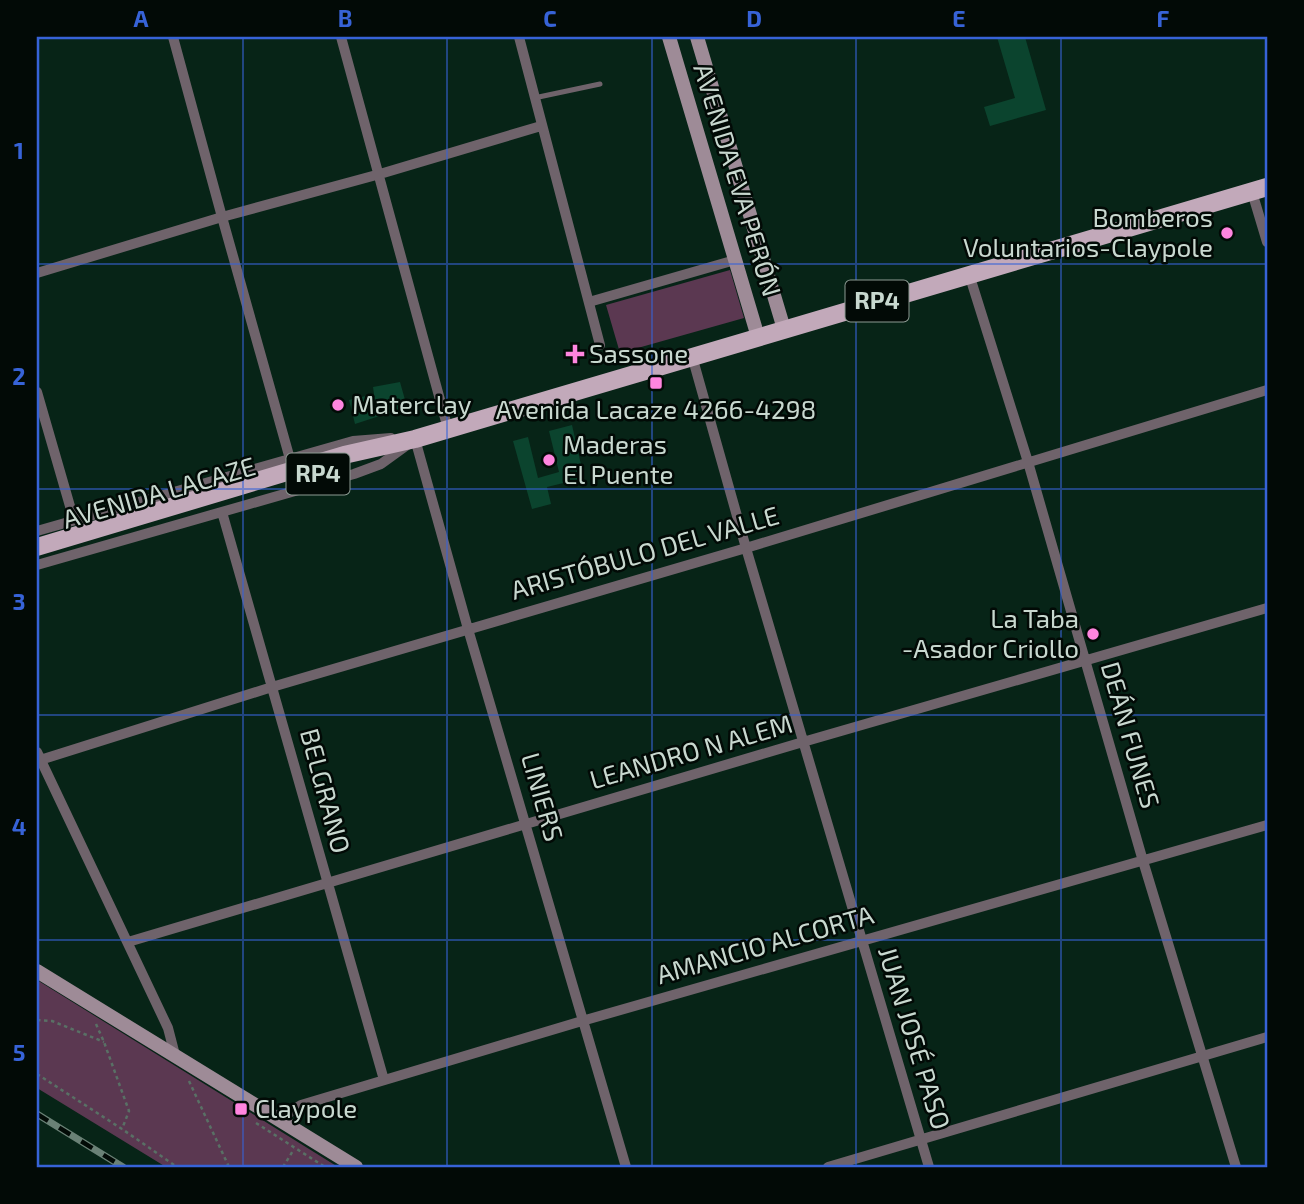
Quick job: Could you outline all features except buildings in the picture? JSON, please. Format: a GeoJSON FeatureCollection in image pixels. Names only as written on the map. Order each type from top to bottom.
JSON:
{"type":"FeatureCollection","features":[{"type":"Feature","properties":{"kind":"main road","name":"AVENIDA EVA PERÓN"},"geometry":{"type":"LineString","coordinates":[[669,37],[758,337]]}},
{"type":"Feature","properties":{"kind":"main road","name":"AVENIDA EVA PERÓN"},"geometry":{"type":"LineString","coordinates":[[697,37],[784,329]]}},
{"type":"Feature","properties":{"kind":"main road","name":"AVENIDA LACAZE"},"geometry":{"type":"LineString","coordinates":[[37,556],[220,503],[344,455],[415,439],[1260,190]]}},
{"type":"Feature","properties":{"kind":"main road","name":"AVENIDA LACAZE"},"geometry":{"type":"LineString","coordinates":[[37,547],[220,503]]}},
{"type":"Feature","properties":{"kind":"main road"},"geometry":{"type":"LineString","coordinates":[[37,971],[356,1167]]}},
{"type":"Feature","properties":{"kind":"street"},"geometry":{"type":"LineString","coordinates":[[173,37],[290,459]]}},
{"type":"Feature","properties":{"kind":"street"},"geometry":{"type":"LineString","coordinates":[[341,37],[448,429]]}},
{"type":"Feature","properties":{"kind":"street"},"geometry":{"type":"LineString","coordinates":[[519,37],[600,345]]}},
{"type":"Feature","properties":{"kind":"street"},"geometry":{"type":"LineString","coordinates":[[37,273],[541,126]]}},
{"type":"Feature","properties":{"kind":"street"},"geometry":{"type":"LineString","coordinates":[[1260,190],[1267,242]]}},
{"type":"Feature","properties":{"kind":"street"},"geometry":{"type":"LineString","coordinates":[[589,302],[735,260]]}},
{"type":"Feature","properties":{"kind":"street","name":"DEÁN FUNES"},"geometry":{"type":"LineString","coordinates":[[969,274],[1236,1167]]}},
{"type":"Feature","properties":{"kind":"street","name":"JUAN JOSÉ PASO"},"geometry":{"type":"LineString","coordinates":[[692,356],[929,1167]]}},
{"type":"Feature","properties":{"kind":"street","name":"ARISTÓBULO DEL VALLE"},"geometry":{"type":"LineString","coordinates":[[38,757],[746,548],[1267,390]]}},
{"type":"Feature","properties":{"kind":"street"},"geometry":{"type":"LineString","coordinates":[[37,392],[74,520]]}},
{"type":"Feature","properties":{"kind":"street"},"geometry":{"type":"LineString","coordinates":[[37,531],[360,440],[415,439]]}},
{"type":"Feature","properties":{"kind":"street","name":"LINIERS"},"geometry":{"type":"LineString","coordinates":[[415,439],[626,1167]]}},
{"type":"Feature","properties":{"kind":"street"},"geometry":{"type":"LineString","coordinates":[[37,565],[220,503]]}},
{"type":"Feature","properties":{"kind":"street","name":"BELGRANO"},"geometry":{"type":"LineString","coordinates":[[220,503],[384,1080]]}},
{"type":"Feature","properties":{"kind":"street","name":"LEANDRO N ALEM"},"geometry":{"type":"LineString","coordinates":[[128,942],[1267,608]]}},
{"type":"Feature","properties":{"kind":"street"},"geometry":{"type":"LineString","coordinates":[[38,757],[168,1028],[175,1055]]}},
{"type":"Feature","properties":{"kind":"street","name":"AMANCIO ALCORTA"},"geometry":{"type":"LineString","coordinates":[[282,1121],[301,1105],[384,1080],[1267,825]]}},
{"type":"Feature","properties":{"kind":"street"},"geometry":{"type":"LineString","coordinates":[[828,1167],[1267,1037]]}},
{"type":"Feature","properties":{"kind":"lane"},"geometry":{"type":"LineString","coordinates":[[534,99],[600,84]]}},
{"type":"Feature","properties":{"kind":"path"},"geometry":{"type":"LineString","coordinates":[[37,1020],[51,1021],[104,1042]]}},
{"type":"Feature","properties":{"kind":"path"},"geometry":{"type":"LineString","coordinates":[[94,1020],[129,1111],[122,1129]]}},
{"type":"Feature","properties":{"kind":"path"},"geometry":{"type":"LineString","coordinates":[[37,1074],[177,1167]]}},
{"type":"Feature","properties":{"kind":"path"},"geometry":{"type":"LineString","coordinates":[[188,1078],[229,1167]]}},
{"type":"Feature","properties":{"kind":"path"},"geometry":{"type":"LineString","coordinates":[[283,1167],[303,1134]]}},
{"type":"Feature","properties":{"kind":"shaded area"},"geometry":{"type":"Polygon","coordinates":[[[730,270],[744,318],[620,353],[606,305],[730,270]]]}},
{"type":"Feature","properties":{"kind":"shaded area"},"geometry":{"type":"Polygon","coordinates":[[[37,980],[338,1167],[166,1167],[37,1088],[37,980]]]}},
{"type":"Feature","properties":{"kind":"railway"},"geometry":{"type":"LineString","coordinates":[[37,1114],[123,1167]]}},
{"type":"Feature","properties":{"kind":"place","name":"Bomberos Voluntarios-Claypole"},"geometry":{"type":"Point","coordinates":[1227,233]}},
{"type":"Feature","properties":{"kind":"place","name":"Sassone"},"geometry":{"type":"Point","coordinates":[575,354]}},
{"type":"Feature","properties":{"kind":"place","name":"Avenida Lacaze 4266-4298"},"geometry":{"type":"Point","coordinates":[656,383]}},
{"type":"Feature","properties":{"kind":"place","name":"Materclay"},"geometry":{"type":"Point","coordinates":[338,405]}},
{"type":"Feature","properties":{"kind":"place","name":"Maderas El Puente"},"geometry":{"type":"Point","coordinates":[549,460]}},
{"type":"Feature","properties":{"kind":"place","name":"La Taba -Asador Criollo"},"geometry":{"type":"Point","coordinates":[1093,634]}},
{"type":"Feature","properties":{"kind":"place","name":"Claypole"},"geometry":{"type":"Point","coordinates":[241,1109]}}]}
